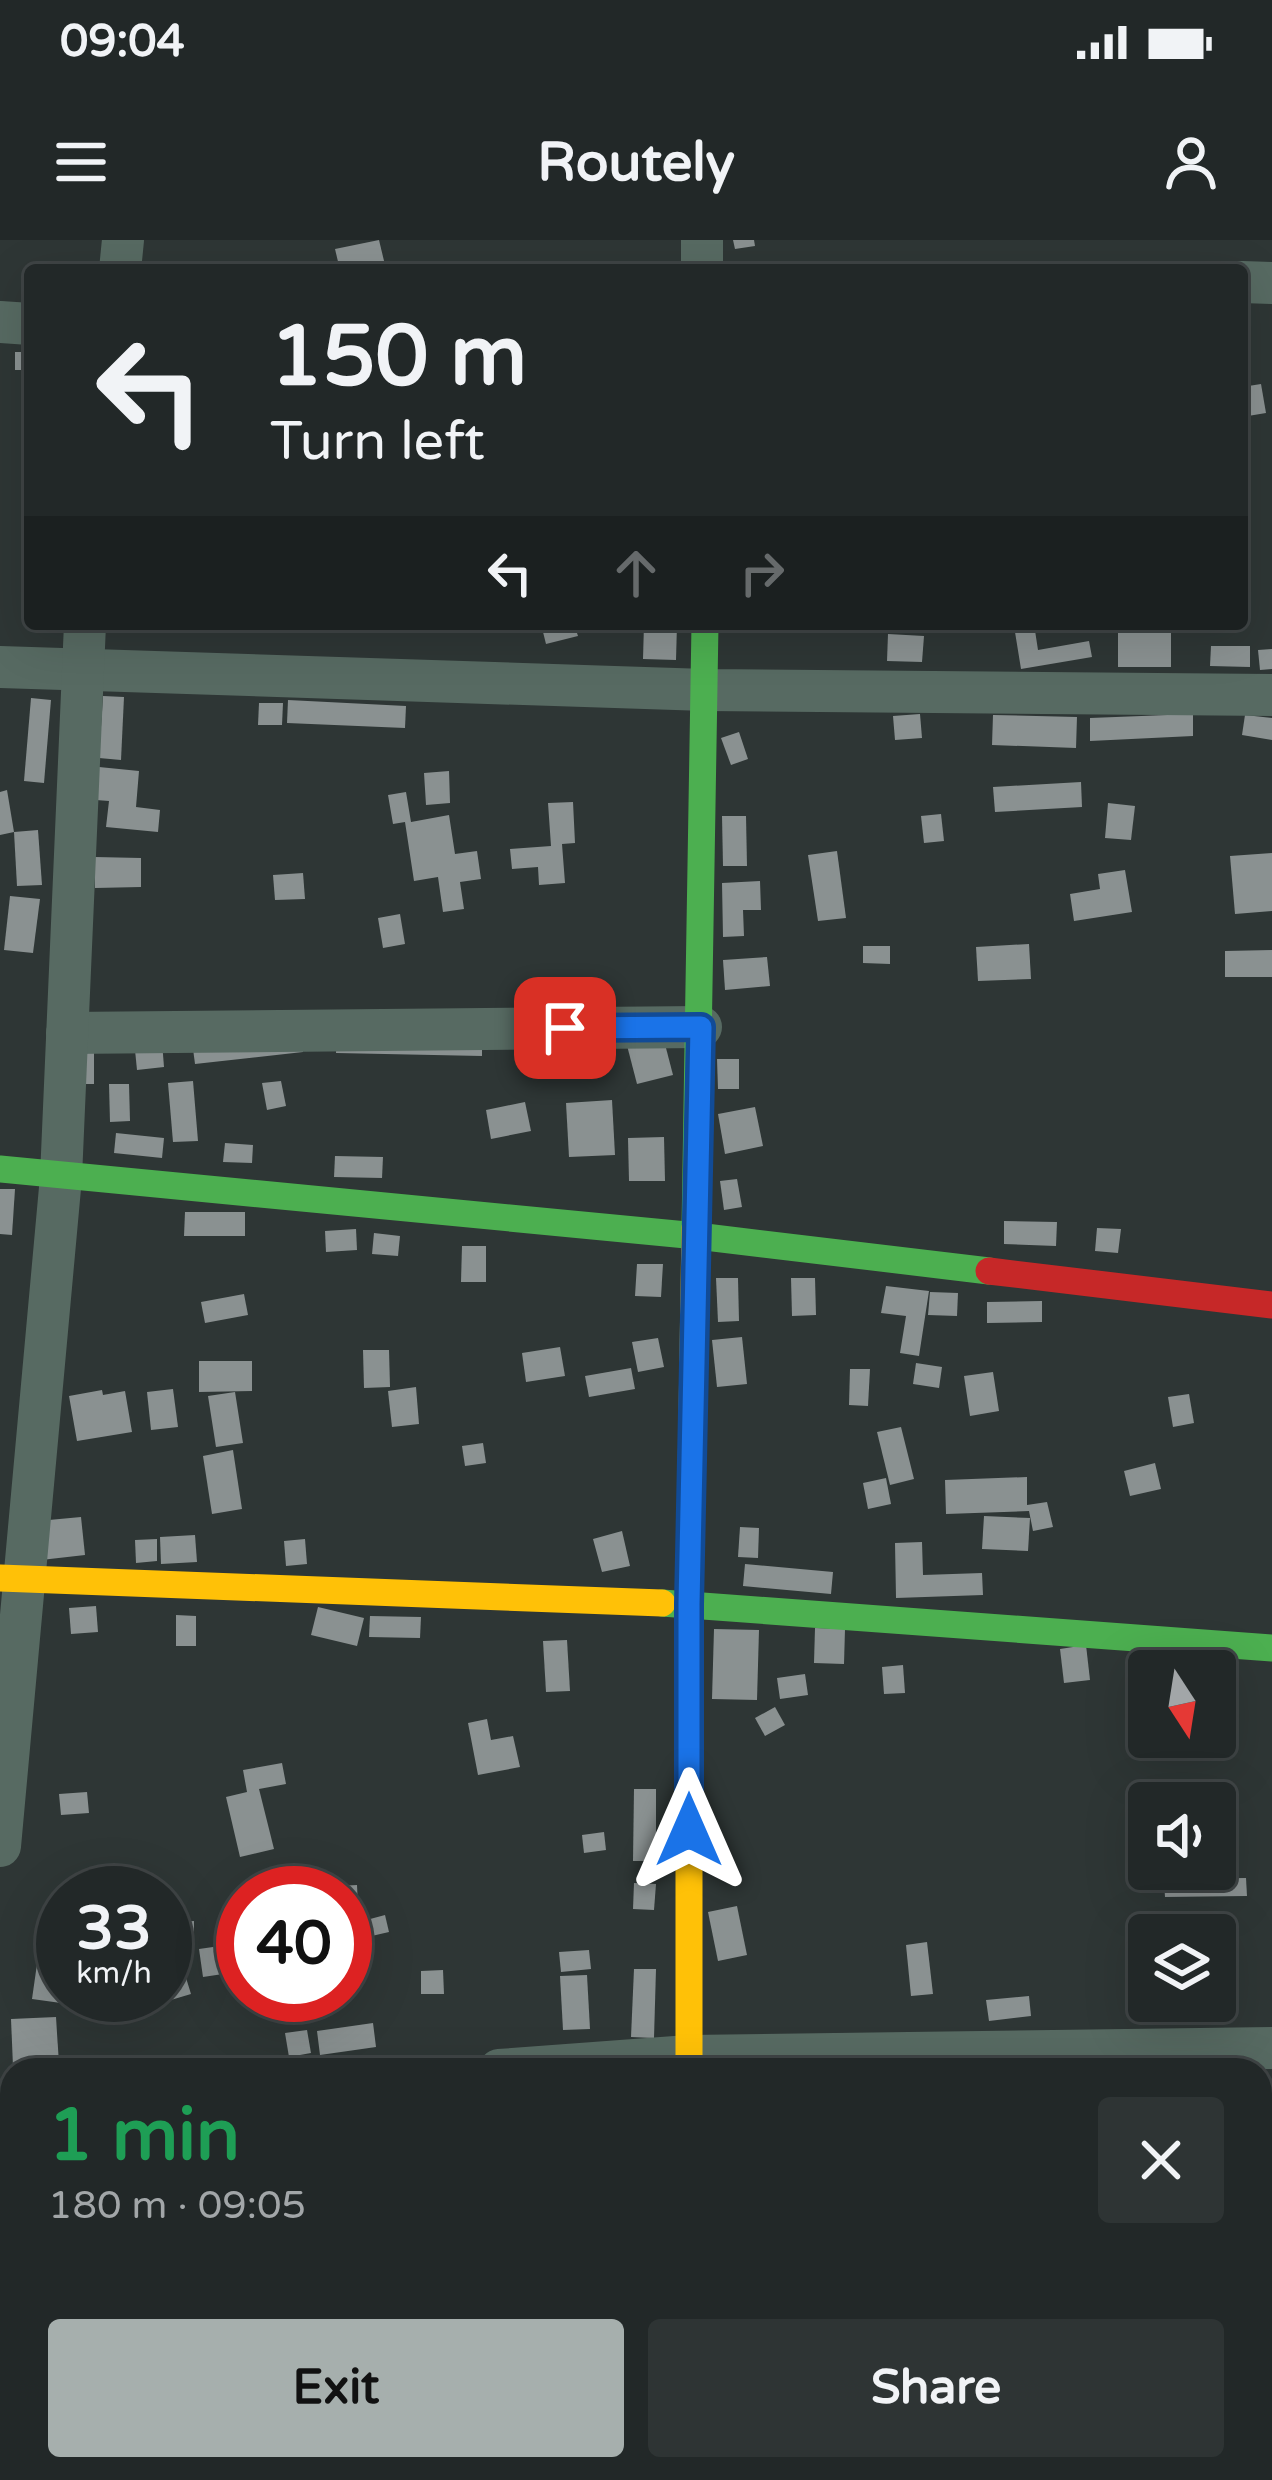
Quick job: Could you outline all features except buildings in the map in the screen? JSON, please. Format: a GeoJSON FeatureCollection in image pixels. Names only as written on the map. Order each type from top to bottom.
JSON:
{"type":"FeatureCollection","features":[{"type":"Feature","properties":{"kind":"street"},"geometry":{"type":"LineString","coordinates":[[0,1846],[12,1578],[61,1177],[84,630]]}},
{"type":"Feature","properties":{"kind":"street"},"geometry":{"type":"LineString","coordinates":[[689,2058],[689,1604],[706,630]]}},
{"type":"Feature","properties":{"kind":"street"},"geometry":{"type":"LineString","coordinates":[[0,667],[706,690],[1272,695]]}},
{"type":"Feature","properties":{"kind":"street"},"geometry":{"type":"LineString","coordinates":[[67,1033],[701,1027]]}},
{"type":"Feature","properties":{"kind":"street"},"geometry":{"type":"LineString","coordinates":[[0,1169],[697,1236],[1272,1305]]}},
{"type":"Feature","properties":{"kind":"street"},"geometry":{"type":"LineString","coordinates":[[12,1578],[689,1604],[1272,1648]]}},
{"type":"Feature","properties":{"kind":"street"},"geometry":{"type":"LineString","coordinates":[[883,2058],[1272,2048]]}},
{"type":"Feature","properties":{"kind":"traffic: fast"},"geometry":{"type":"LineString","coordinates":[[695,1228],[705,630]]}},
{"type":"Feature","properties":{"kind":"traffic: fast"},"geometry":{"type":"LineString","coordinates":[[0,1169],[697,1236],[989,1271]]}},
{"type":"Feature","properties":{"kind":"traffic: fast"},"geometry":{"type":"LineString","coordinates":[[662,1603],[1272,1648]]}},
{"type":"Feature","properties":{"kind":"traffic: slow"},"geometry":{"type":"LineString","coordinates":[[689,2058],[695,1228]]}},
{"type":"Feature","properties":{"kind":"traffic: slow"},"geometry":{"type":"LineString","coordinates":[[0,1578],[662,1603]]}},
{"type":"Feature","properties":{"kind":"traffic: jam"},"geometry":{"type":"LineString","coordinates":[[989,1271],[1272,1305]]}},
{"type":"Feature","properties":{"kind":"route"},"geometry":{"type":"LineString","coordinates":[[565,1028],[701,1027],[689,1830]]}}]}
